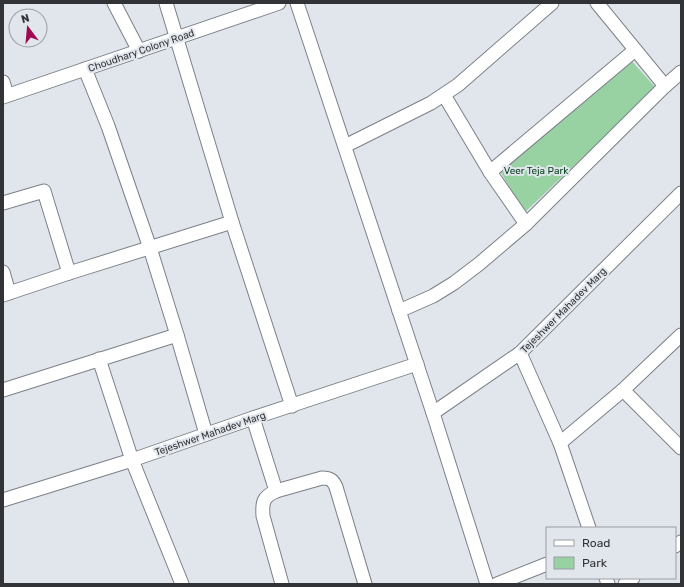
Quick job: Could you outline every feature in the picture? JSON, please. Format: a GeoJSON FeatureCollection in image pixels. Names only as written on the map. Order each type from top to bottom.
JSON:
{"type":"FeatureCollection","features":[{"type":"Feature","properties":{"kind":"street"},"geometry":{"type":"LineString","coordinates":[[114,3],[139,51]]}},
{"type":"Feature","properties":{"kind":"street"},"geometry":{"type":"LineString","coordinates":[[166,3],[232,222],[292,406]]}},
{"type":"Feature","properties":{"kind":"street","name":"Choudhary Colony Road"},"geometry":{"type":"LineString","coordinates":[[5,96],[278,3]]}},
{"type":"Feature","properties":{"kind":"street"},"geometry":{"type":"LineString","coordinates":[[296,3],[400,311],[487,584]]}},
{"type":"Feature","properties":{"kind":"street"},"geometry":{"type":"LineString","coordinates":[[345,146],[444,95],[458,85],[552,3]]}},
{"type":"Feature","properties":{"kind":"street"},"geometry":{"type":"LineString","coordinates":[[597,3],[665,86]]}},
{"type":"Feature","properties":{"kind":"street"},"geometry":{"type":"LineString","coordinates":[[490,172],[635,50]]}},
{"type":"Feature","properties":{"kind":"street"},"geometry":{"type":"LineString","coordinates":[[85,69],[108,126],[150,248],[206,434]]}},
{"type":"Feature","properties":{"kind":"street"},"geometry":{"type":"LineString","coordinates":[[400,311],[433,296],[454,284],[479,264],[526,224],[665,86],[681,72]]}},
{"type":"Feature","properties":{"kind":"street"},"geometry":{"type":"LineString","coordinates":[[3,82],[5,96]]}},
{"type":"Feature","properties":{"kind":"street"},"geometry":{"type":"LineString","coordinates":[[444,95],[490,172],[526,224]]}},
{"type":"Feature","properties":{"kind":"street"},"geometry":{"type":"LineString","coordinates":[[3,203],[44,191],[69,273]]}},
{"type":"Feature","properties":{"kind":"street","name":"Tejeshwer Mahadev Marg"},"geometry":{"type":"LineString","coordinates":[[433,413],[520,353],[681,193]]}},
{"type":"Feature","properties":{"kind":"street"},"geometry":{"type":"LineString","coordinates":[[3,272],[6,294],[232,222]]}},
{"type":"Feature","properties":{"kind":"street"},"geometry":{"type":"LineString","coordinates":[[3,390],[177,335]]}},
{"type":"Feature","properties":{"kind":"street"},"geometry":{"type":"LineString","coordinates":[[560,443],[623,390],[680,339]]}},
{"type":"Feature","properties":{"kind":"street"},"geometry":{"type":"LineString","coordinates":[[520,353],[560,443],[589,527]]}},
{"type":"Feature","properties":{"kind":"street"},"geometry":{"type":"LineString","coordinates":[[99,359],[132,460],[182,584]]}},
{"type":"Feature","properties":{"kind":"street","name":"Tejeshwer Mahadev Marg"},"geometry":{"type":"LineString","coordinates":[[3,500],[132,460],[417,364]]}},
{"type":"Feature","properties":{"kind":"street"},"geometry":{"type":"LineString","coordinates":[[623,390],[681,448]]}},
{"type":"Feature","properties":{"kind":"street"},"geometry":{"type":"LineString","coordinates":[[253,418],[276,491]]}},
{"type":"Feature","properties":{"kind":"street"},"geometry":{"type":"LineString","coordinates":[[282,584],[263,516],[262,506],[264,499],[269,494],[276,491],[322,478],[328,478],[333,481],[336,487],[365,584]]}},
{"type":"Feature","properties":{"kind":"street"},"geometry":{"type":"LineString","coordinates":[[497,584],[546,564]]}},
{"type":"Feature","properties":{"kind":"green space","name":"Veer Teja Park"},"geometry":{"type":"Polygon","coordinates":[[[629,58],[656,88],[524,213],[500,171],[629,58]]]}}]}
